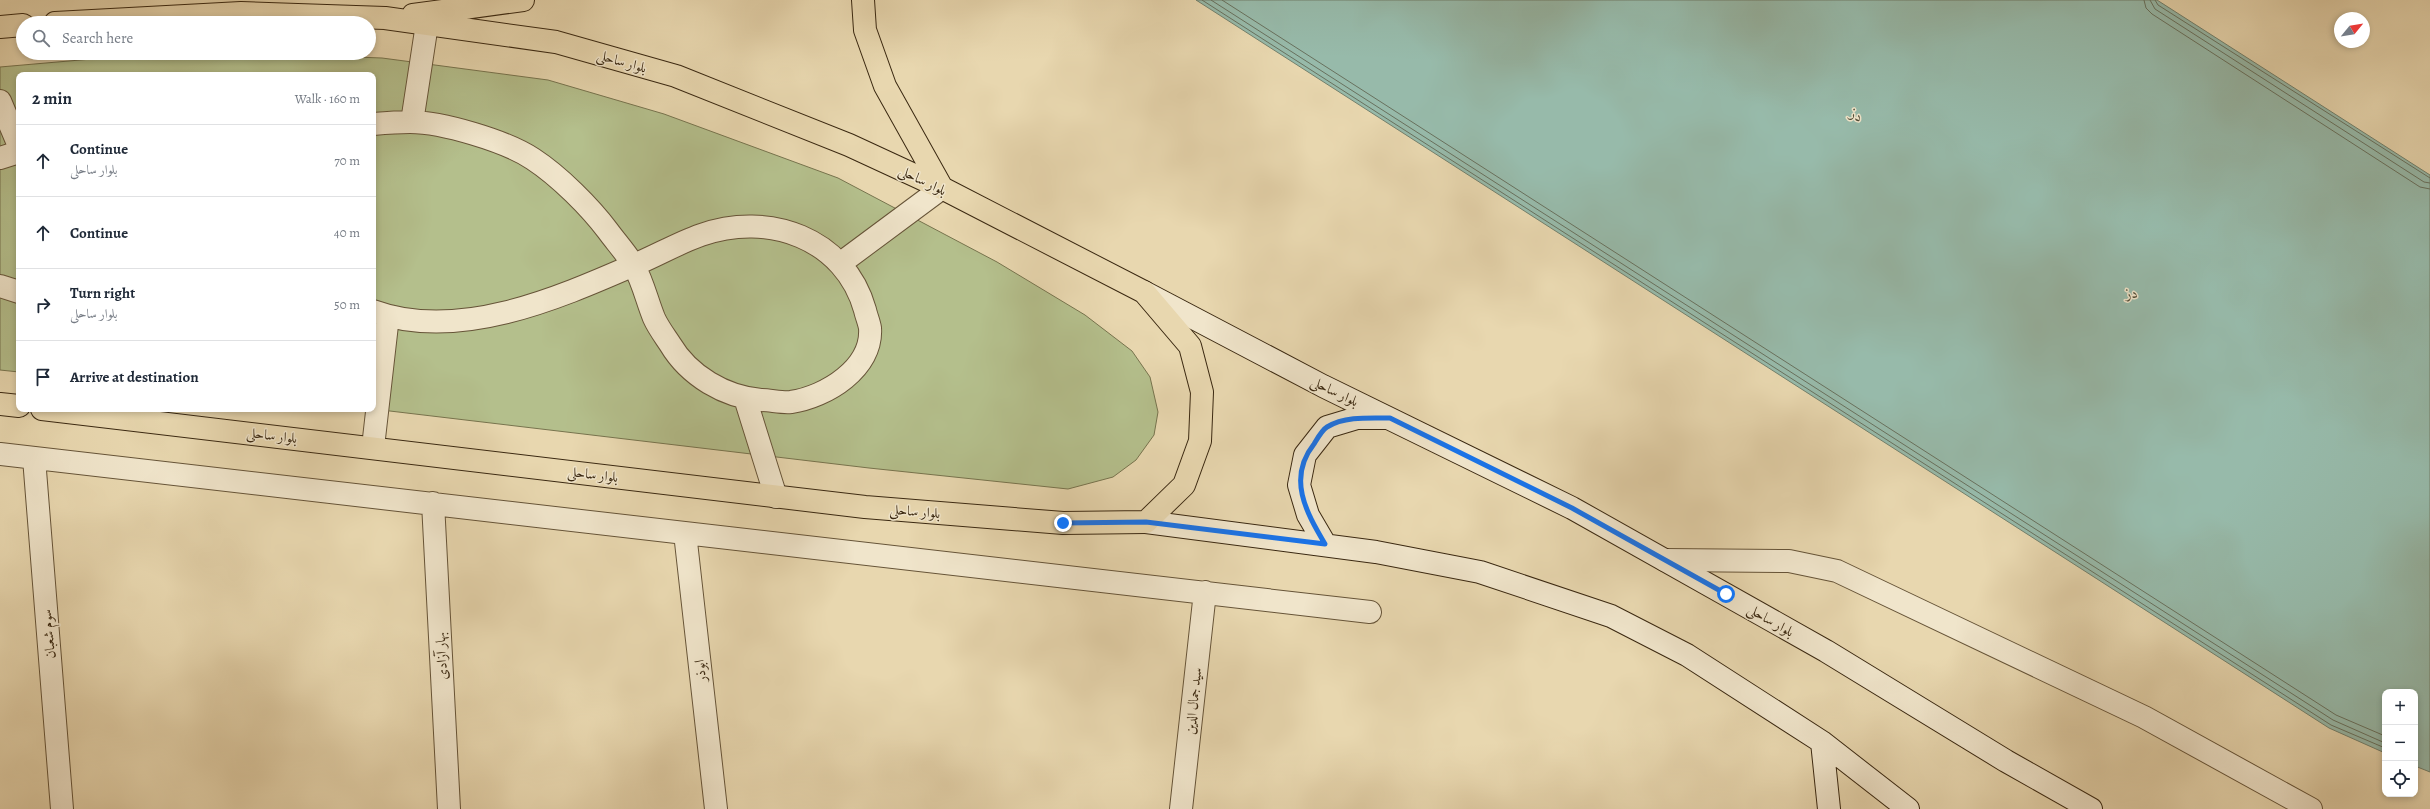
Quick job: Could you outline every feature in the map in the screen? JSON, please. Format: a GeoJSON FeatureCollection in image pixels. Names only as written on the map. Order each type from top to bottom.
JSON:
{"type":"FeatureCollection","features":[{"type":"Feature","properties":{"kind":"main road"},"geometry":{"type":"LineString","coordinates":[[385,18],[522,0]]}},
{"type":"Feature","properties":{"kind":"main road"},"geometry":{"type":"LineString","coordinates":[[863,0],[865,30],[884,86],[942,188]]}},
{"type":"Feature","properties":{"kind":"main road","name":"بلوار ساحلی"},"geometry":{"type":"LineString","coordinates":[[185,16],[241,13],[327,16]]}},
{"type":"Feature","properties":{"kind":"main road","name":"بلوار ساحلی"},"geometry":{"type":"LineString","coordinates":[[68,412],[373,447],[865,507],[1063,523],[1146,522],[1184,485],[1200,442],[1202,392],[1190,346],[1144,292],[942,188],[849,145],[676,76],[556,42],[376,18]]}},
{"type":"Feature","properties":{"kind":"main road"},"geometry":{"type":"LineString","coordinates":[[0,27],[16,26]]}},
{"type":"Feature","properties":{"kind":"main road"},"geometry":{"type":"LineString","coordinates":[[0,404],[16,406]]}},
{"type":"Feature","properties":{"kind":"street"},"geometry":{"type":"LineString","coordinates":[[412,122],[428,24]]}},
{"type":"Feature","properties":{"kind":"street"},"geometry":{"type":"LineString","coordinates":[[0,101],[16,139]]}},
{"type":"Feature","properties":{"kind":"street"},"geometry":{"type":"LineString","coordinates":[[376,124],[412,122],[472,133],[532,158],[590,207],[634,266],[655,320],[675,353],[705,382],[744,398],[790,402],[824,392],[847,376],[864,355],[870,329],[860,293],[841,263],[807,240],[781,230],[745,225],[702,234],[634,266],[574,290],[506,314],[449,322],[380,313],[376,390]]}},
{"type":"Feature","properties":{"kind":"street"},"geometry":{"type":"LineString","coordinates":[[0,158],[16,153]]}},
{"type":"Feature","properties":{"kind":"street"},"geometry":{"type":"LineString","coordinates":[[841,263],[942,188]]}},
{"type":"Feature","properties":{"kind":"street"},"geometry":{"type":"LineString","coordinates":[[0,286],[16,291]]}},
{"type":"Feature","properties":{"kind":"street","name":"بلوار ساحلی"},"geometry":{"type":"LineString","coordinates":[[1144,292],[1323,386],[1572,508],[1826,651],[2006,761],[2091,809]]}},
{"type":"Feature","properties":{"kind":"street"},"geometry":{"type":"LineString","coordinates":[[744,398],[776,497]]}},
{"type":"Feature","properties":{"kind":"street"},"geometry":{"type":"LineString","coordinates":[[373,447],[375,412]]}},
{"type":"Feature","properties":{"kind":"street"},"geometry":{"type":"LineString","coordinates":[[1325,544],[1308,515],[1299,486],[1305,455],[1327,427],[1357,418],[1390,418]]}},
{"type":"Feature","properties":{"kind":"street"},"geometry":{"type":"LineString","coordinates":[[0,454],[1370,612]]}},
{"type":"Feature","properties":{"kind":"street","name":"سوم شعبان"},"geometry":{"type":"LineString","coordinates":[[34,458],[62,809]]}},
{"type":"Feature","properties":{"kind":"street","name":"بهار آزادی"},"geometry":{"type":"LineString","coordinates":[[434,503],[449,809]]}},
{"type":"Feature","properties":{"kind":"street","name":"بلوار ساحلی"},"geometry":{"type":"LineString","coordinates":[[1146,522],[1325,544],[1480,572],[1611,616],[1687,655],[1822,742],[1908,809]]}},
{"type":"Feature","properties":{"kind":"street","name":"ابوذر"},"geometry":{"type":"LineString","coordinates":[[685,533],[716,809]]}},
{"type":"Feature","properties":{"kind":"street"},"geometry":{"type":"LineString","coordinates":[[1665,560],[1789,561],[1837,572],[2144,718],[2310,809]]}},
{"type":"Feature","properties":{"kind":"street","name":"سید جمال الدین"},"geometry":{"type":"LineString","coordinates":[[1181,809],[1205,592]]}},
{"type":"Feature","properties":{"kind":"street"},"geometry":{"type":"LineString","coordinates":[[1822,742],[1829,809]]}},
{"type":"Feature","properties":{"kind":"green space"},"geometry":{"type":"Polygon","coordinates":[[[376,58],[382,58],[548,80],[664,114],[838,178],[997,262],[1085,315],[1132,351],[1150,377],[1158,412],[1154,435],[1136,460],[1113,477],[1068,489],[869,468],[376,409],[376,72],[16,72],[16,372],[0,370],[0,67],[80,60],[376,60],[376,58]]]}},
{"type":"Feature","properties":{"kind":"water","name":"دز"},"geometry":{"type":"Polygon","coordinates":[[[1196,0],[2157,0],[2430,175],[2430,772],[2418,767],[2418,689],[2382,689],[2382,752],[2329,728],[1196,0]]]}},
{"type":"Feature","properties":{"kind":"route"},"geometry":{"type":"LineString","coordinates":[[1063,523],[1146,522],[1272,536],[1325,544],[1308,515],[1299,486],[1305,455],[1327,427],[1357,418],[1390,418],[1464,453],[1572,508],[1726,594]]}}]}
